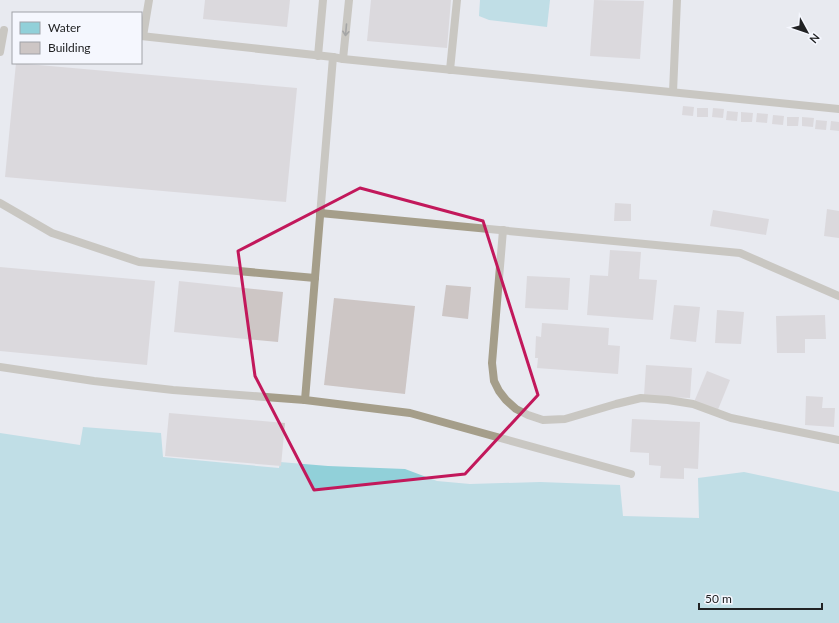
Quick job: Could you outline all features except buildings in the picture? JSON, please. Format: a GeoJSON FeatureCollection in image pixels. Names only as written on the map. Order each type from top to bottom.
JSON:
{"type":"FeatureCollection","features":[{"type":"Feature","properties":{"kind":"lane"},"geometry":{"type":"LineString","coordinates":[[149,0],[142,36],[343,59],[839,109]]}},
{"type":"Feature","properties":{"kind":"lane"},"geometry":{"type":"LineString","coordinates":[[318,56],[323,0]]}},
{"type":"Feature","properties":{"kind":"lane"},"geometry":{"type":"LineString","coordinates":[[343,59],[349,0]]}},
{"type":"Feature","properties":{"kind":"lane"},"geometry":{"type":"LineString","coordinates":[[450,70],[457,0]]}},
{"type":"Feature","properties":{"kind":"lane"},"geometry":{"type":"LineString","coordinates":[[673,92],[677,0]]}},
{"type":"Feature","properties":{"kind":"lane"},"geometry":{"type":"LineString","coordinates":[[0,52],[2,30],[12,31]]}},
{"type":"Feature","properties":{"kind":"lane"},"geometry":{"type":"LineString","coordinates":[[305,400],[333,57]]}},
{"type":"Feature","properties":{"kind":"lane"},"geometry":{"type":"LineString","coordinates":[[0,203],[52,233],[139,262],[315,278]]}},
{"type":"Feature","properties":{"kind":"lane"},"geometry":{"type":"LineString","coordinates":[[320,213],[740,253],[839,296]]}},
{"type":"Feature","properties":{"kind":"lane"},"geometry":{"type":"LineString","coordinates":[[502,230],[492,363],[494,380],[500,392],[516,410],[543,420],[565,418],[641,398],[668,400],[693,404],[731,418],[839,440]]}},
{"type":"Feature","properties":{"kind":"lane"},"geometry":{"type":"LineString","coordinates":[[0,367],[94,381],[305,400],[410,413],[631,474]]}},
{"type":"Feature","properties":{"kind":"highlighted area"},"geometry":{"type":"Polygon","coordinates":[[[360,188],[483,221],[538,395],[465,474],[314,490],[255,376],[238,251],[360,188]]]}},
{"type":"Feature","properties":{"kind":"water"},"geometry":{"type":"Polygon","coordinates":[[[480,0],[550,0],[547,27],[489,20],[479,16],[480,0]]]}},
{"type":"Feature","properties":{"kind":"water"},"geometry":{"type":"Polygon","coordinates":[[[83,427],[161,433],[163,457],[279,468],[280,462],[328,466],[405,469],[437,481],[470,484],[540,482],[620,485],[623,516],[699,518],[698,478],[744,472],[839,492],[839,623],[0,623],[0,433],[80,445],[83,427]]]}}]}
